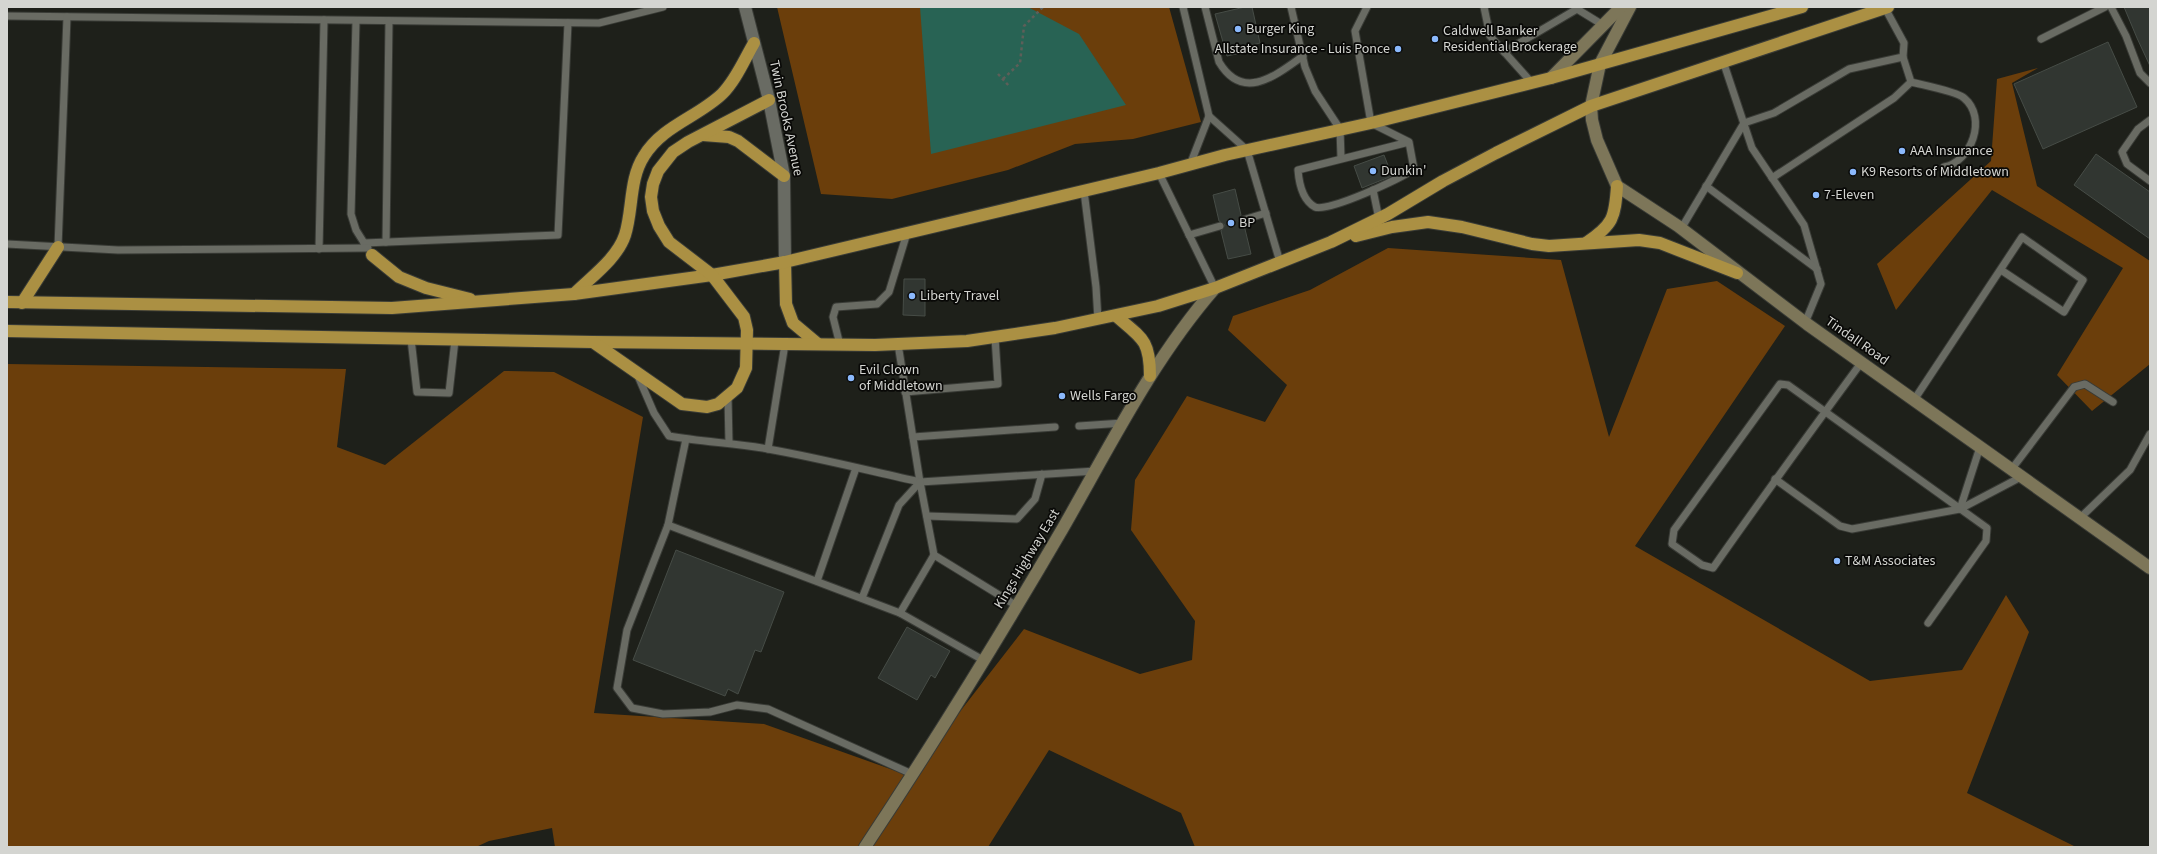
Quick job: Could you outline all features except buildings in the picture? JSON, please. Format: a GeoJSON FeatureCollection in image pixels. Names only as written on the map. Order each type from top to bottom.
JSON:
{"type":"FeatureCollection","features":[{"type":"Feature","properties":{"kind":"highway"},"geometry":{"type":"LineString","coordinates":[[7,302],[392,308],[574,294],[712,275],[785,262],[1159,173],[1247,150],[1532,83],[1802,7]]}},
{"type":"Feature","properties":{"kind":"highway"},"geometry":{"type":"LineString","coordinates":[[7,331],[455,340],[840,345],[967,341],[1055,328],[1116,316],[1215,288],[1331,242],[1379,219],[1496,153],[1591,106],[1886,8]]}},
{"type":"Feature","properties":{"kind":"highway"},"geometry":{"type":"LineString","coordinates":[[574,294],[618,249],[628,225],[636,174],[647,151],[669,130],[720,96],[730,86],[754,43]]}},
{"type":"Feature","properties":{"kind":"highway"},"geometry":{"type":"LineString","coordinates":[[592,342],[682,404],[706,407],[718,404],[728,398],[737,388],[744,376],[746,368],[745,344],[747,330],[744,317],[712,275],[669,242],[658,226],[653,211],[651,197],[653,184],[664,161],[673,152],[688,142],[769,100]]}},
{"type":"Feature","properties":{"kind":"highway"},"geometry":{"type":"LineString","coordinates":[[703,135],[729,137],[738,141],[784,176]]}},
{"type":"Feature","properties":{"kind":"highway"},"geometry":{"type":"LineString","coordinates":[[1583,245],[1600,234],[1613,217],[1617,186]]}},
{"type":"Feature","properties":{"kind":"highway"},"geometry":{"type":"LineString","coordinates":[[1331,242],[1392,227],[1428,222],[1462,227],[1532,244],[1549,246],[1583,245],[1639,240],[1660,243],[1737,272]]}},
{"type":"Feature","properties":{"kind":"highway"},"geometry":{"type":"LineString","coordinates":[[22,303],[58,247]]}},
{"type":"Feature","properties":{"kind":"highway"},"geometry":{"type":"LineString","coordinates":[[368,249],[399,277],[426,288],[483,302]]}},
{"type":"Feature","properties":{"kind":"highway"},"geometry":{"type":"LineString","coordinates":[[785,262],[786,304],[793,323],[818,344]]}},
{"type":"Feature","properties":{"kind":"highway"},"geometry":{"type":"LineString","coordinates":[[1116,316],[1143,339],[1150,359],[1150,376]]}},
{"type":"Feature","properties":{"kind":"street","name":"Twin Brooks Avenue"},"geometry":{"type":"LineString","coordinates":[[745,7],[769,100],[784,176],[785,262]]}},
{"type":"Feature","properties":{"kind":"street"},"geometry":{"type":"LineString","coordinates":[[1551,78],[1621,7]]}},
{"type":"Feature","properties":{"kind":"street"},"geometry":{"type":"LineString","coordinates":[[1617,186],[1597,140],[1592,120],[1591,106],[1600,64],[1630,7]]}},
{"type":"Feature","properties":{"kind":"street","name":"Tindall Road"},"geometry":{"type":"LineString","coordinates":[[1617,186],[1681,229],[1805,323],[2150,568]]}},
{"type":"Feature","properties":{"kind":"street","name":"Kings Highway East"},"geometry":{"type":"LineString","coordinates":[[865,847],[1017,606],[1150,376],[1179,332],[1215,288]]}},
{"type":"Feature","properties":{"kind":"lane"},"geometry":{"type":"LineString","coordinates":[[7,16],[599,23],[659,7]]}},
{"type":"Feature","properties":{"kind":"lane"},"geometry":{"type":"LineString","coordinates":[[1183,7],[1209,116],[1190,165]]}},
{"type":"Feature","properties":{"kind":"lane"},"geometry":{"type":"LineString","coordinates":[[1205,7],[1218,62],[1234,79],[1248,83],[1266,80],[1303,56]]}},
{"type":"Feature","properties":{"kind":"lane"},"geometry":{"type":"LineString","coordinates":[[1291,7],[1303,56],[1314,91],[1340,129],[1341,158]]}},
{"type":"Feature","properties":{"kind":"lane"},"geometry":{"type":"LineString","coordinates":[[1367,7],[1355,31],[1371,122],[1409,142]]}},
{"type":"Feature","properties":{"kind":"lane"},"geometry":{"type":"LineString","coordinates":[[1484,7],[1490,36],[1532,83]]}},
{"type":"Feature","properties":{"kind":"lane"},"geometry":{"type":"LineString","coordinates":[[2041,39],[2105,7]]}},
{"type":"Feature","properties":{"kind":"lane"},"geometry":{"type":"LineString","coordinates":[[2111,7],[2126,36],[2140,73],[2150,84]]}},
{"type":"Feature","properties":{"kind":"lane"},"geometry":{"type":"LineString","coordinates":[[1886,8],[1904,43],[1903,57],[1911,82]]}},
{"type":"Feature","properties":{"kind":"lane"},"geometry":{"type":"LineString","coordinates":[[1504,52],[1577,9],[1603,25]]}},
{"type":"Feature","properties":{"kind":"lane"},"geometry":{"type":"LineString","coordinates":[[58,247],[67,17]]}},
{"type":"Feature","properties":{"kind":"lane"},"geometry":{"type":"LineString","coordinates":[[319,250],[324,20]]}},
{"type":"Feature","properties":{"kind":"lane"},"geometry":{"type":"LineString","coordinates":[[356,21],[351,214],[356,230],[368,249]]}},
{"type":"Feature","properties":{"kind":"lane"},"geometry":{"type":"LineString","coordinates":[[386,242],[389,21]]}},
{"type":"Feature","properties":{"kind":"lane"},"geometry":{"type":"LineString","coordinates":[[7,244],[118,250],[319,250],[368,249],[386,242],[558,235],[568,23]]}},
{"type":"Feature","properties":{"kind":"lane"},"geometry":{"type":"LineString","coordinates":[[1681,229],[1744,123],[1774,113],[1849,69],[1903,57]]}},
{"type":"Feature","properties":{"kind":"lane"},"geometry":{"type":"LineString","coordinates":[[1724,61],[1752,148],[1804,225],[1821,284],[1805,323]]}},
{"type":"Feature","properties":{"kind":"lane"},"geometry":{"type":"LineString","coordinates":[[1911,82],[1957,94],[1964,98],[1976,119],[1976,132],[1960,160],[1952,166],[1944,167]]}},
{"type":"Feature","properties":{"kind":"lane"},"geometry":{"type":"LineString","coordinates":[[1772,178],[1894,98],[1911,82]]}},
{"type":"Feature","properties":{"kind":"lane"},"geometry":{"type":"LineString","coordinates":[[1209,116],[1247,150],[1280,262]]}},
{"type":"Feature","properties":{"kind":"lane"},"geometry":{"type":"LineString","coordinates":[[2150,120],[2138,129],[2122,152],[2127,164],[2150,181]]}},
{"type":"Feature","properties":{"kind":"lane"},"geometry":{"type":"LineString","coordinates":[[1409,142],[1414,169],[1374,190],[1322,208],[1316,207],[1307,200],[1299,183],[1298,170],[1409,142]]}},
{"type":"Feature","properties":{"kind":"lane"},"geometry":{"type":"LineString","coordinates":[[1159,173],[1215,288]]}},
{"type":"Feature","properties":{"kind":"lane"},"geometry":{"type":"LineString","coordinates":[[1706,186],[1817,270]]}},
{"type":"Feature","properties":{"kind":"lane"},"geometry":{"type":"LineString","coordinates":[[1374,190],[1379,219]]}},
{"type":"Feature","properties":{"kind":"lane"},"geometry":{"type":"LineString","coordinates":[[1084,191],[1096,287],[1098,320]]}},
{"type":"Feature","properties":{"kind":"lane"},"geometry":{"type":"LineString","coordinates":[[1243,220],[1266,214]]}},
{"type":"Feature","properties":{"kind":"lane"},"geometry":{"type":"LineString","coordinates":[[1189,235],[1220,226]]}},
{"type":"Feature","properties":{"kind":"lane"},"geometry":{"type":"LineString","coordinates":[[840,345],[833,317],[836,307],[876,304],[889,292],[907,233]]}},
{"type":"Feature","properties":{"kind":"lane"},"geometry":{"type":"LineString","coordinates":[[1914,400],[2022,237],[2082,280],[2064,312],[2001,270]]}},
{"type":"Feature","properties":{"kind":"lane"},"geometry":{"type":"LineString","coordinates":[[906,392],[998,384],[994,337]]}},
{"type":"Feature","properties":{"kind":"lane"},"geometry":{"type":"LineString","coordinates":[[410,339],[417,392],[449,393],[455,340]]}},
{"type":"Feature","properties":{"kind":"lane"},"geometry":{"type":"LineString","coordinates":[[768,449],[784,344]]}},
{"type":"Feature","properties":{"kind":"lane"},"geometry":{"type":"LineString","coordinates":[[898,344],[920,482],[934,555],[900,613]]}},
{"type":"Feature","properties":{"kind":"lane"},"geometry":{"type":"LineString","coordinates":[[1861,362],[1824,413],[1775,479],[1713,568],[1702,566],[1672,544],[1674,530],[1780,384],[1788,385],[1824,413],[1987,528],[1986,541],[1928,623]]}},
{"type":"Feature","properties":{"kind":"lane"},"geometry":{"type":"LineString","coordinates":[[638,375],[654,413],[669,436],[700,442],[729,443],[768,449],[920,482],[1096,471]]}},
{"type":"Feature","properties":{"kind":"lane"},"geometry":{"type":"LineString","coordinates":[[2011,470],[2074,387],[2085,384],[2113,402]]}},
{"type":"Feature","properties":{"kind":"lane"},"geometry":{"type":"LineString","coordinates":[[728,398],[729,443]]}},
{"type":"Feature","properties":{"kind":"lane"},"geometry":{"type":"LineString","coordinates":[[1079,426],[1123,423]]}},
{"type":"Feature","properties":{"kind":"lane"},"geometry":{"type":"LineString","coordinates":[[913,437],[1056,427]]}},
{"type":"Feature","properties":{"kind":"lane"},"geometry":{"type":"LineString","coordinates":[[2080,518],[2130,470],[2150,434]]}},
{"type":"Feature","properties":{"kind":"lane"},"geometry":{"type":"LineString","coordinates":[[686,439],[668,525],[627,630],[617,688],[632,708],[663,714],[710,712],[737,705],[768,708],[912,774]]}},
{"type":"Feature","properties":{"kind":"lane"},"geometry":{"type":"LineString","coordinates":[[1960,509],[1980,447]]}},
{"type":"Feature","properties":{"kind":"lane"},"geometry":{"type":"LineString","coordinates":[[817,581],[856,468]]}},
{"type":"Feature","properties":{"kind":"lane"},"geometry":{"type":"LineString","coordinates":[[926,516],[1017,519],[1035,499],[1042,474]]}},
{"type":"Feature","properties":{"kind":"lane"},"geometry":{"type":"LineString","coordinates":[[1775,479],[1840,526],[1852,529],[1960,509],[2021,477]]}},
{"type":"Feature","properties":{"kind":"lane"},"geometry":{"type":"LineString","coordinates":[[862,598],[899,505],[920,482]]}},
{"type":"Feature","properties":{"kind":"lane"},"geometry":{"type":"LineString","coordinates":[[668,525],[900,613],[983,660]]}},
{"type":"Feature","properties":{"kind":"lane"},"geometry":{"type":"LineString","coordinates":[[934,555],[1017,606]]}},
{"type":"Feature","properties":{"kind":"path"},"geometry":{"type":"LineString","coordinates":[[1003,79],[1020,63],[1024,26],[1043,7]]}},
{"type":"Feature","properties":{"kind":"path"},"geometry":{"type":"LineString","coordinates":[[998,74],[1010,87]]}},
{"type":"Feature","properties":{"kind":"shaded area"},"geometry":{"type":"Polygon","coordinates":[[[777,7],[1169,7],[1201,122],[1133,139],[1075,144],[1008,170],[892,199],[821,194],[777,7]]]}},
{"type":"Feature","properties":{"kind":"shaded area"},"geometry":{"type":"Polygon","coordinates":[[[920,7],[1028,7],[1079,34],[1126,105],[931,154],[920,7]]]}},
{"type":"Feature","properties":{"kind":"shaded area"},"geometry":{"type":"Polygon","coordinates":[[[2038,68],[2012,83],[2037,186],[2150,261],[2150,364],[2092,411],[2057,375],[2123,268],[1992,190],[1896,310],[1877,264],[1991,161],[1997,79],[2038,68]]]}},
{"type":"Feature","properties":{"kind":"shaded area"},"geometry":{"type":"Polygon","coordinates":[[[1388,248],[1561,260],[1609,437],[1667,289],[1717,281],[1785,326],[1635,546],[1870,681],[1962,670],[2006,595],[2029,632],[1967,793],[2076,847],[1195,847],[1181,813],[1049,750],[988,847],[555,847],[552,828],[489,841],[476,847],[7,847],[7,364],[346,369],[337,447],[385,465],[504,371],[554,372],[643,417],[594,713],[764,724],[910,776],[1024,629],[1140,674],[1192,660],[1195,621],[1131,530],[1135,480],[1187,396],[1265,422],[1287,385],[1228,330],[1233,316],[1310,290],[1388,248]]]}},
{"type":"Feature","properties":{"kind":"place","name":"Burger King"},"geometry":{"type":"Point","coordinates":[1238,29]}},
{"type":"Feature","properties":{"kind":"place","name":"Caldwell Banker Residential Brockerage"},"geometry":{"type":"Point","coordinates":[1435,39]}},
{"type":"Feature","properties":{"kind":"place","name":"Allstate Insurance - Luis Ponce"},"geometry":{"type":"Point","coordinates":[1398,49]}},
{"type":"Feature","properties":{"kind":"place","name":"AAA Insurance"},"geometry":{"type":"Point","coordinates":[1902,151]}},
{"type":"Feature","properties":{"kind":"place","name":"Dunkin'"},"geometry":{"type":"Point","coordinates":[1373,171]}},
{"type":"Feature","properties":{"kind":"place","name":"K9 Resorts of Middletown"},"geometry":{"type":"Point","coordinates":[1853,172]}},
{"type":"Feature","properties":{"kind":"place","name":"7-Eleven"},"geometry":{"type":"Point","coordinates":[1816,195]}},
{"type":"Feature","properties":{"kind":"place","name":"BP"},"geometry":{"type":"Point","coordinates":[1231,223]}},
{"type":"Feature","properties":{"kind":"place","name":"Liberty Travel"},"geometry":{"type":"Point","coordinates":[912,296]}},
{"type":"Feature","properties":{"kind":"place","name":"Evil Clown of Middletown"},"geometry":{"type":"Point","coordinates":[851,378]}},
{"type":"Feature","properties":{"kind":"place","name":"Wells Fargo"},"geometry":{"type":"Point","coordinates":[1062,396]}},
{"type":"Feature","properties":{"kind":"place","name":"T&M Associates"},"geometry":{"type":"Point","coordinates":[1837,561]}}]}
